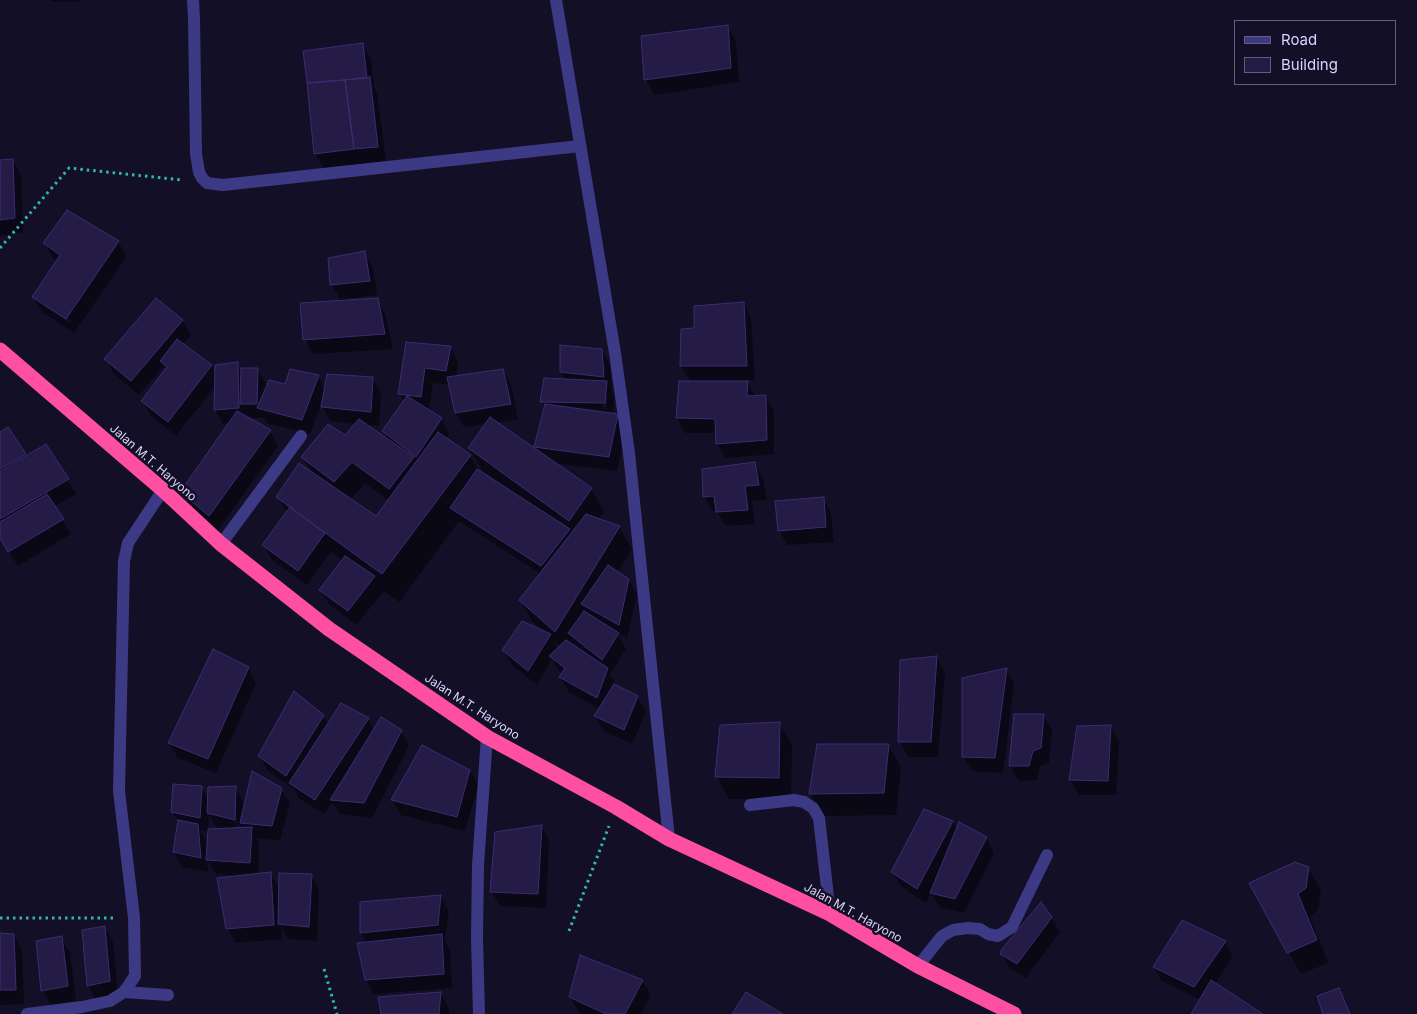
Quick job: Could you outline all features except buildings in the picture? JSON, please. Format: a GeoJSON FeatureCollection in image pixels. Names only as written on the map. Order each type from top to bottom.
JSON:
{"type":"FeatureCollection","features":[{"type":"Feature","properties":{"kind":"highway","name":"Jalan M.T. Haryono"},"geometry":{"type":"LineString","coordinates":[[0,350],[163,490],[221,544],[329,629],[487,736],[670,839],[830,914],[918,966],[1014,1014]]}},
{"type":"Feature","properties":{"kind":"street"},"geometry":{"type":"LineString","coordinates":[[192,0],[194,18],[196,154],[199,172],[207,182],[223,185],[580,146]]}},
{"type":"Feature","properties":{"kind":"street"},"geometry":{"type":"LineString","coordinates":[[556,0],[615,353],[629,453],[670,839]]}},
{"type":"Feature","properties":{"kind":"street"},"geometry":{"type":"LineString","coordinates":[[221,544],[301,436]]}},
{"type":"Feature","properties":{"kind":"street"},"geometry":{"type":"LineString","coordinates":[[27,1014],[82,1008],[110,1001],[124,992],[135,976],[134,918],[120,791],[124,561],[128,543],[163,490]]}},
{"type":"Feature","properties":{"kind":"street"},"geometry":{"type":"LineString","coordinates":[[479,1014],[478,865],[487,736]]}},
{"type":"Feature","properties":{"kind":"street"},"geometry":{"type":"LineString","coordinates":[[750,805],[794,800],[804,802],[813,808],[818,818],[830,914]]}},
{"type":"Feature","properties":{"kind":"street"},"geometry":{"type":"LineString","coordinates":[[918,966],[942,936],[953,930],[980,929],[988,934],[998,936],[1012,927],[1047,855]]}},
{"type":"Feature","properties":{"kind":"street"},"geometry":{"type":"LineString","coordinates":[[124,992],[168,995]]}},
{"type":"Feature","properties":{"kind":"path"},"geometry":{"type":"LineString","coordinates":[[0,248],[69,168],[207,182]]}},
{"type":"Feature","properties":{"kind":"path"},"geometry":{"type":"LineString","coordinates":[[569,930],[616,807]]}},
{"type":"Feature","properties":{"kind":"path"},"geometry":{"type":"LineString","coordinates":[[0,918],[134,918]]}},
{"type":"Feature","properties":{"kind":"path"},"geometry":{"type":"LineString","coordinates":[[324,969],[338,1014]]}}]}
